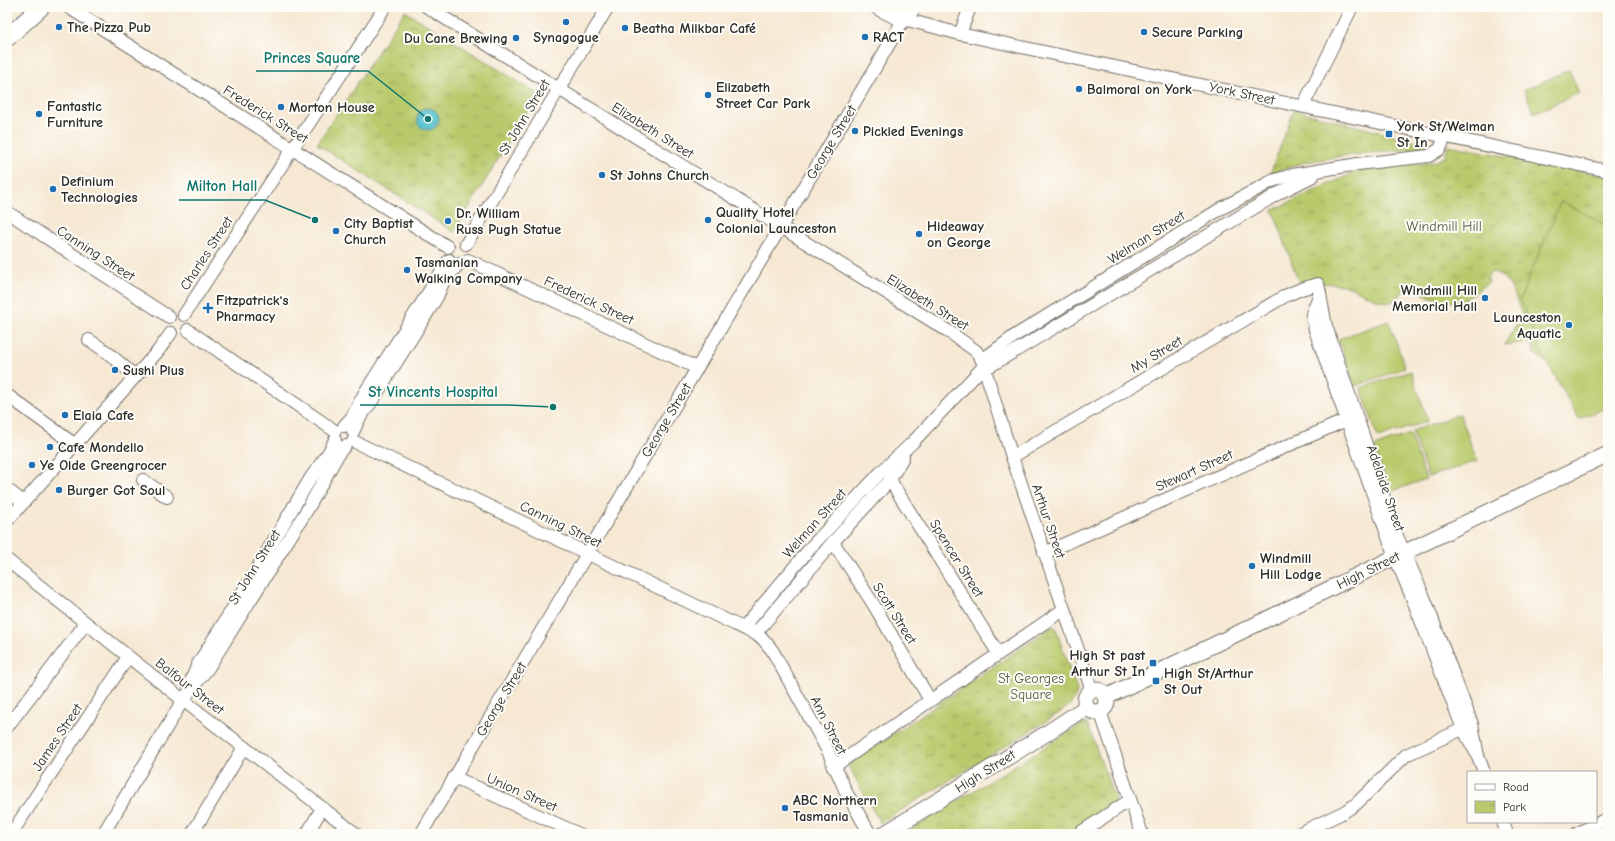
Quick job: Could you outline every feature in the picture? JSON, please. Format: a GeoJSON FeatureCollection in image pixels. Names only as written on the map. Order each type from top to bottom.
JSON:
{"type":"FeatureCollection","features":[{"type":"Feature","properties":{"kind":"highway"},"geometry":{"type":"LineString","coordinates":[[7,38],[41,7]]}},
{"type":"Feature","properties":{"kind":"highway","name":"York Street"},"geometry":{"type":"LineString","coordinates":[[879,7],[908,13]]}},
{"type":"Feature","properties":{"kind":"main road","name":"High Street"},"geometry":{"type":"LineString","coordinates":[[1106,697],[1608,454]]}},
{"type":"Feature","properties":{"kind":"main road"},"geometry":{"type":"LineString","coordinates":[[1092,690],[1099,691],[1106,697],[1106,704],[1093,709],[1085,697],[1092,690]]}},
{"type":"Feature","properties":{"kind":"main road","name":"High Street"},"geometry":{"type":"LineString","coordinates":[[884,834],[1054,729],[1093,709]]}},
{"type":"Feature","properties":{"kind":"street","name":"Frederick Street"},"geometry":{"type":"LineString","coordinates":[[68,7],[448,247]]}},
{"type":"Feature","properties":{"kind":"street","name":"Charles Street"},"geometry":{"type":"LineString","coordinates":[[184,315],[385,7]]}},
{"type":"Feature","properties":{"kind":"street","name":"Elizabeth Street"},"geometry":{"type":"LineString","coordinates":[[427,7],[948,331],[976,350],[983,365]]}},
{"type":"Feature","properties":{"kind":"street","name":"St John Street"},"geometry":{"type":"LineString","coordinates":[[466,244],[558,88],[608,7]]}},
{"type":"Feature","properties":{"kind":"street"},"geometry":{"type":"LineString","coordinates":[[960,34],[970,7]]}},
{"type":"Feature","properties":{"kind":"street"},"geometry":{"type":"LineString","coordinates":[[1303,106],[1352,7]]}},
{"type":"Feature","properties":{"kind":"street","name":"York Street"},"geometry":{"type":"LineString","coordinates":[[908,13],[960,34],[1303,106],[1445,138],[1608,171]]}},
{"type":"Feature","properties":{"kind":"street","name":"George Street"},"geometry":{"type":"LineString","coordinates":[[421,834],[908,13]]}},
{"type":"Feature","properties":{"kind":"street","name":"Welman Street"},"geometry":{"type":"LineString","coordinates":[[743,628],[812,546],[881,472],[912,443],[983,365],[1016,335],[1222,208],[1254,190],[1282,177],[1366,162],[1428,156],[1440,149],[1445,138]]}},
{"type":"Feature","properties":{"kind":"street","name":"Welman Street"},"geometry":{"type":"LineString","coordinates":[[983,365],[1279,193],[1311,176],[1338,167]]}},
{"type":"Feature","properties":{"kind":"street","name":"Canning Street"},"geometry":{"type":"LineString","coordinates":[[7,212],[169,317]]}},
{"type":"Feature","properties":{"kind":"street"},"geometry":{"type":"LineString","coordinates":[[458,241],[466,244],[470,250],[459,261],[446,254],[448,247],[454,242],[458,241]]}},
{"type":"Feature","properties":{"kind":"street","name":"Frederick Street"},"geometry":{"type":"LineString","coordinates":[[459,261],[697,368]]}},
{"type":"Feature","properties":{"kind":"street","name":"St John Street"},"geometry":{"type":"LineString","coordinates":[[104,834],[183,700],[198,664],[253,587],[324,470],[340,451],[344,436],[352,417],[373,390],[422,313],[437,297],[444,280],[459,261]]}},
{"type":"Feature","properties":{"kind":"street","name":"Adelaide Street"},"geometry":{"type":"LineString","coordinates":[[1319,288],[1312,314],[1320,328],[1326,344],[1393,539],[1419,598],[1484,771]]}},
{"type":"Feature","properties":{"kind":"street","name":"My Street"},"geometry":{"type":"LineString","coordinates":[[1012,457],[1285,296],[1302,289],[1319,288]]}},
{"type":"Feature","properties":{"kind":"street"},"geometry":{"type":"LineString","coordinates":[[178,313],[184,315],[188,320],[188,330],[180,336],[171,334],[167,328],[169,317],[178,313]]}},
{"type":"Feature","properties":{"kind":"street","name":"Canning Street"},"geometry":{"type":"LineString","coordinates":[[188,330],[344,436],[755,634]]}},
{"type":"Feature","properties":{"kind":"street"},"geometry":{"type":"LineString","coordinates":[[7,521],[171,334]]}},
{"type":"Feature","properties":{"kind":"street"},"geometry":{"type":"LineString","coordinates":[[89,340],[107,352],[135,376]]}},
{"type":"Feature","properties":{"kind":"street","name":"Arthur Street"},"geometry":{"type":"LineString","coordinates":[[983,365],[1063,610],[1092,690]]}},
{"type":"Feature","properties":{"kind":"street"},"geometry":{"type":"LineString","coordinates":[[7,395],[74,444]]}},
{"type":"Feature","properties":{"kind":"street","name":"Stewart Street"},"geometry":{"type":"LineString","coordinates":[[1044,553],[1351,417]]}},
{"type":"Feature","properties":{"kind":"street","name":"Welman Street"},"geometry":{"type":"LineString","coordinates":[[755,634],[833,542],[890,480],[912,443]]}},
{"type":"Feature","properties":{"kind":"street"},"geometry":{"type":"LineString","coordinates":[[143,480],[167,496]]}},
{"type":"Feature","properties":{"kind":"street","name":"Spencer Street"},"geometry":{"type":"LineString","coordinates":[[890,480],[998,653]]}},
{"type":"Feature","properties":{"kind":"street"},"geometry":{"type":"LineString","coordinates":[[7,489],[23,502]]}},
{"type":"Feature","properties":{"kind":"street","name":"Scott Street"},"geometry":{"type":"LineString","coordinates":[[833,542],[872,602],[930,700]]}},
{"type":"Feature","properties":{"kind":"street","name":"Balfour Street"},"geometry":{"type":"LineString","coordinates":[[7,560],[128,657],[356,834]]}},
{"type":"Feature","properties":{"kind":"street"},"geometry":{"type":"LineString","coordinates":[[833,766],[1063,610]]}},
{"type":"Feature","properties":{"kind":"street"},"geometry":{"type":"LineString","coordinates":[[7,727],[86,623]]}},
{"type":"Feature","properties":{"kind":"street","name":"Ann Street"},"geometry":{"type":"LineString","coordinates":[[755,634],[763,639],[772,650],[828,751],[833,766],[870,834]]}},
{"type":"Feature","properties":{"kind":"street","name":"James Street"},"geometry":{"type":"LineString","coordinates":[[10,834],[128,657]]}},
{"type":"Feature","properties":{"kind":"street"},"geometry":{"type":"LineString","coordinates":[[1093,709],[1130,800],[1142,834]]}},
{"type":"Feature","properties":{"kind":"street"},"geometry":{"type":"LineString","coordinates":[[1298,834],[1344,812],[1356,804],[1406,755],[1467,727]]}},
{"type":"Feature","properties":{"kind":"street"},"geometry":{"type":"LineString","coordinates":[[192,834],[244,747]]}},
{"type":"Feature","properties":{"kind":"street","name":"Union Street"},"geometry":{"type":"LineString","coordinates":[[454,777],[579,834]]}},
{"type":"Feature","properties":{"kind":"street"},"geometry":{"type":"LineString","coordinates":[[1078,834],[1130,800]]}},
{"type":"Feature","properties":{"kind":"street"},"geometry":{"type":"LineString","coordinates":[[307,834],[322,808]]}},
{"type":"Feature","properties":{"kind":"street"},"geometry":{"type":"LineString","coordinates":[[1576,834],[1608,818]]}},
{"type":"Feature","properties":{"kind":"street"},"geometry":{"type":"LineString","coordinates":[[1503,823],[1507,834]]}},
{"type":"Feature","properties":{"kind":"green space"},"geometry":{"type":"Polygon","coordinates":[[[405,11],[538,94],[454,232],[317,144],[405,11]]]}},
{"type":"Feature","properties":{"kind":"green space"},"geometry":{"type":"Polygon","coordinates":[[[1569,70],[1579,93],[1534,113],[1524,90],[1569,70]]]}},
{"type":"Feature","properties":{"kind":"green space"},"geometry":{"type":"Polygon","coordinates":[[[1294,110],[1426,144],[1426,149],[1349,155],[1305,162],[1270,174],[1294,110]]]}},
{"type":"Feature","properties":{"kind":"green space","name":"Windmill Hill"},"geometry":{"type":"Polygon","coordinates":[[[1448,145],[1608,176],[1608,231],[1553,358],[1545,362],[1534,353],[1532,345],[1526,342],[1504,345],[1522,315],[1518,302],[1507,282],[1503,277],[1491,272],[1487,278],[1489,282],[1463,301],[1445,302],[1423,294],[1414,285],[1406,288],[1394,301],[1390,302],[1385,302],[1368,296],[1346,286],[1323,283],[1300,286],[1273,210],[1360,170],[1434,162],[1445,157],[1448,145]]]}},
{"type":"Feature","properties":{"kind":"green space","name":"Launceston Aquatic"},"geometry":{"type":"Polygon","coordinates":[[[1561,201],[1608,226],[1608,407],[1579,419],[1541,352],[1520,299],[1561,201]]]}},
{"type":"Feature","properties":{"kind":"green space"},"geometry":{"type":"Polygon","coordinates":[[[1389,321],[1405,368],[1355,386],[1338,339],[1389,321]]]}},
{"type":"Feature","properties":{"kind":"green space"},"geometry":{"type":"Polygon","coordinates":[[[1411,371],[1428,421],[1378,438],[1361,388],[1411,371]]]}},
{"type":"Feature","properties":{"kind":"green space"},"geometry":{"type":"Polygon","coordinates":[[[1460,414],[1477,461],[1428,477],[1412,431],[1460,414]]]}},
{"type":"Feature","properties":{"kind":"green space"},"geometry":{"type":"Polygon","coordinates":[[[1410,434],[1426,479],[1390,492],[1374,447],[1410,434]]]}},
{"type":"Feature","properties":{"kind":"green space","name":"St Georges Square"},"geometry":{"type":"Polygon","coordinates":[[[1052,627],[1055,627],[1056,629],[1077,690],[1071,703],[1050,719],[880,823],[848,765],[1052,627]]]}},
{"type":"Feature","properties":{"kind":"green space","name":"St Georges Square"},"geometry":{"type":"Polygon","coordinates":[[[1084,723],[1088,725],[1115,800],[1114,803],[1066,834],[900,834],[905,833],[1084,723]]]}},
{"type":"Feature","properties":{"kind":"water"},"geometry":{"type":"Polygon","coordinates":[[[428,108],[436,111],[439,119],[436,127],[428,130],[420,127],[417,119],[420,111],[428,108]]]}},
{"type":"Feature","properties":{"kind":"place","name":"Synagogue"},"geometry":{"type":"Point","coordinates":[566,22]}},
{"type":"Feature","properties":{"kind":"place","name":"The Pizza Pub"},"geometry":{"type":"Point","coordinates":[59,27]}},
{"type":"Feature","properties":{"kind":"place","name":"Beatha Milkbar Café"},"geometry":{"type":"Point","coordinates":[625,28]}},
{"type":"Feature","properties":{"kind":"place","name":"Secure Parking"},"geometry":{"type":"Point","coordinates":[1144,32]}},
{"type":"Feature","properties":{"kind":"place","name":"RACT"},"geometry":{"type":"Point","coordinates":[865,37]}},
{"type":"Feature","properties":{"kind":"place","name":"Du Cane Brewing"},"geometry":{"type":"Point","coordinates":[516,38]}},
{"type":"Feature","properties":{"kind":"place","name":"Balmoral on York"},"geometry":{"type":"Point","coordinates":[1079,89]}},
{"type":"Feature","properties":{"kind":"place","name":"Elizabeth Street Car Park"},"geometry":{"type":"Point","coordinates":[708,95]}},
{"type":"Feature","properties":{"kind":"place","name":"Morton House"},"geometry":{"type":"Point","coordinates":[281,107]}},
{"type":"Feature","properties":{"kind":"place","name":"Fantastic Furniture"},"geometry":{"type":"Point","coordinates":[39,114]}},
{"type":"Feature","properties":{"kind":"place","name":"Princes Square"},"geometry":{"type":"Point","coordinates":[428,119]}},
{"type":"Feature","properties":{"kind":"place","name":"Pickled Evenings"},"geometry":{"type":"Point","coordinates":[855,131]}},
{"type":"Feature","properties":{"kind":"place","name":"York St/Welman St In"},"geometry":{"type":"Point","coordinates":[1389,134]}},
{"type":"Feature","properties":{"kind":"place","name":"St Johns Church"},"geometry":{"type":"Point","coordinates":[602,175]}},
{"type":"Feature","properties":{"kind":"place","name":"Definium Technologies"},"geometry":{"type":"Point","coordinates":[53,189]}},
{"type":"Feature","properties":{"kind":"place","name":"Milton Hall"},"geometry":{"type":"Point","coordinates":[315,220]}},
{"type":"Feature","properties":{"kind":"place","name":"Quality Hotel Colonial Launceston"},"geometry":{"type":"Point","coordinates":[708,220]}},
{"type":"Feature","properties":{"kind":"place","name":"Dr. William Russ Pugh Statue"},"geometry":{"type":"Point","coordinates":[448,221]}},
{"type":"Feature","properties":{"kind":"place","name":"City Baptist Church"},"geometry":{"type":"Point","coordinates":[336,231]}},
{"type":"Feature","properties":{"kind":"place","name":"Hideaway on George"},"geometry":{"type":"Point","coordinates":[919,234]}},
{"type":"Feature","properties":{"kind":"place","name":"Tasmanian Walking Company"},"geometry":{"type":"Point","coordinates":[407,270]}},
{"type":"Feature","properties":{"kind":"place","name":"Windmill Hill Memorial Hall"},"geometry":{"type":"Point","coordinates":[1485,298]}},
{"type":"Feature","properties":{"kind":"place","name":"Fitzpatrick's Pharmacy"},"geometry":{"type":"Point","coordinates":[208,308]}},
{"type":"Feature","properties":{"kind":"place","name":"Launceston Aquatic"},"geometry":{"type":"Point","coordinates":[1569,325]}},
{"type":"Feature","properties":{"kind":"place","name":"Sushi Plus"},"geometry":{"type":"Point","coordinates":[115,370]}},
{"type":"Feature","properties":{"kind":"place","name":"St Vincents Hospital"},"geometry":{"type":"Point","coordinates":[553,407]}},
{"type":"Feature","properties":{"kind":"place","name":"Elaia Cafe"},"geometry":{"type":"Point","coordinates":[65,415]}},
{"type":"Feature","properties":{"kind":"place","name":"Cafe Mondello"},"geometry":{"type":"Point","coordinates":[50,447]}},
{"type":"Feature","properties":{"kind":"place","name":"Ye Olde Greengrocer"},"geometry":{"type":"Point","coordinates":[32,465]}},
{"type":"Feature","properties":{"kind":"place","name":"Burger Got Soul"},"geometry":{"type":"Point","coordinates":[59,490]}},
{"type":"Feature","properties":{"kind":"place","name":"Windmill Hill Lodge"},"geometry":{"type":"Point","coordinates":[1252,566]}},
{"type":"Feature","properties":{"kind":"place","name":"High St past Arthur St In"},"geometry":{"type":"Point","coordinates":[1153,663]}},
{"type":"Feature","properties":{"kind":"place","name":"High St/Arthur St Out"},"geometry":{"type":"Point","coordinates":[1156,681]}},
{"type":"Feature","properties":{"kind":"place","name":"ABC Northern Tasmania"},"geometry":{"type":"Point","coordinates":[785,808]}}]}
